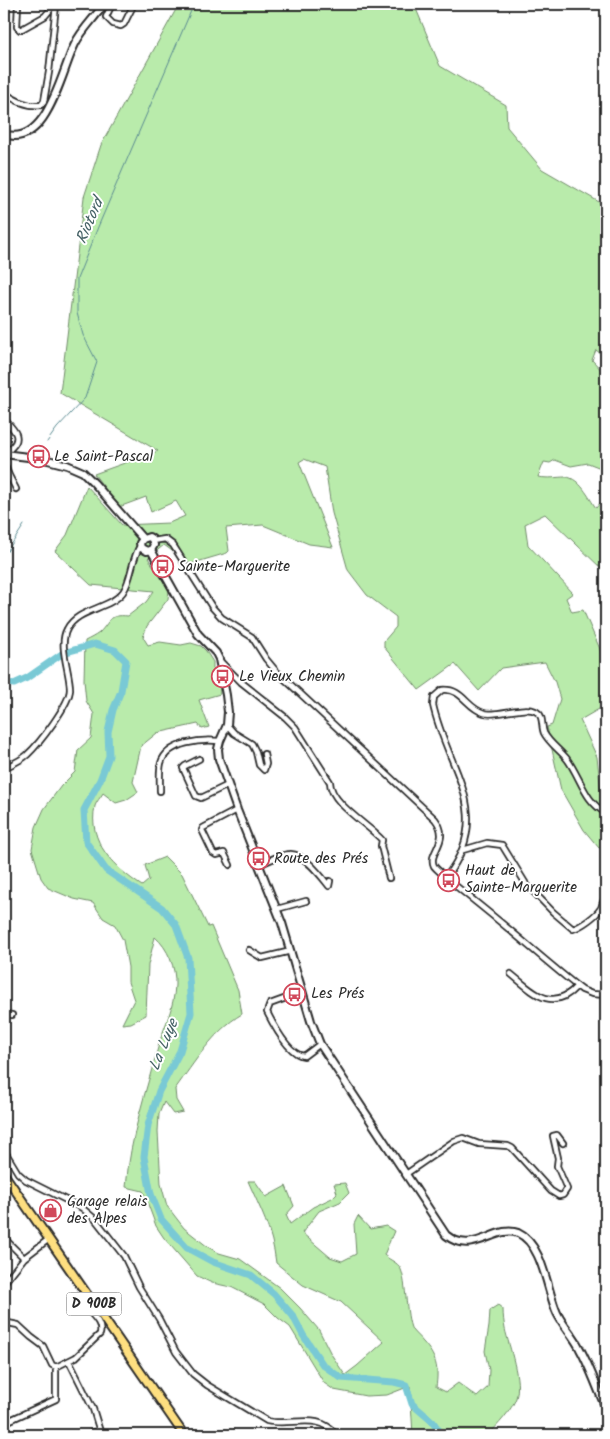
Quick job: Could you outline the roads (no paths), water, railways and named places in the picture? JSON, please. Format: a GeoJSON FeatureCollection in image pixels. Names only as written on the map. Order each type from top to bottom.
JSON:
{"type":"FeatureCollection","features":[{"type":"Feature","properties":{"kind":"main road","name":"D 900B"},"geometry":{"type":"LineString","coordinates":[[4,1174],[184,1435]]}},
{"type":"Feature","properties":{"kind":"street"},"geometry":{"type":"LineString","coordinates":[[4,92],[13,99],[28,105],[41,105],[44,101],[49,72],[56,5],[45,16],[20,30],[17,27],[18,4]]}},
{"type":"Feature","properties":{"kind":"street"},"geometry":{"type":"LineString","coordinates":[[4,134],[17,137],[35,128],[44,116],[76,42],[104,4]]}},
{"type":"Feature","properties":{"kind":"street"},"geometry":{"type":"LineString","coordinates":[[112,4],[106,17],[112,24],[121,26],[124,24],[134,4]]}},
{"type":"Feature","properties":{"kind":"street"},"geometry":{"type":"LineString","coordinates":[[4,418],[15,430],[17,440],[4,454],[5,467],[16,490]]}},
{"type":"Feature","properties":{"kind":"street"},"geometry":{"type":"LineString","coordinates":[[4,454],[44,459],[67,465],[83,472],[143,539],[145,549],[198,634],[216,653],[220,661],[228,712],[227,725],[218,750],[219,758],[237,810],[277,909],[311,1021],[320,1044],[442,1230],[451,1239],[457,1242],[469,1243],[515,1232],[524,1236],[532,1244],[542,1267],[556,1311],[580,1349],[606,1408]]}},
{"type":"Feature","properties":{"kind":"street"},"geometry":{"type":"LineString","coordinates":[[143,539],[149,538],[153,541],[162,539],[170,542],[193,575],[206,600],[217,613],[252,636],[276,670],[440,825],[440,844],[432,861],[446,878],[576,986],[587,993],[606,995]]}},
{"type":"Feature","properties":{"kind":"street"},"geometry":{"type":"LineString","coordinates":[[4,768],[28,754],[66,705],[70,690],[64,644],[65,634],[70,624],[82,615],[114,600],[122,592],[126,586],[134,558],[145,549],[153,547],[153,541]]}},
{"type":"Feature","properties":{"kind":"street"},"geometry":{"type":"LineString","coordinates":[[220,661],[241,682],[295,727],[330,782],[332,792],[361,822],[382,840],[380,846],[389,878]]}},
{"type":"Feature","properties":{"kind":"street"},"geometry":{"type":"LineString","coordinates":[[446,878],[457,864],[463,850],[468,827],[468,809],[464,790],[434,713],[434,698],[442,690],[453,690],[478,711],[486,714],[529,710],[537,712],[541,717],[544,733],[567,758],[586,796],[606,813]]}},
{"type":"Feature","properties":{"kind":"street"},"geometry":{"type":"LineString","coordinates":[[227,725],[234,733],[252,744],[259,765],[264,770],[266,764],[264,754]]}},
{"type":"Feature","properties":{"kind":"street"},"geometry":{"type":"LineString","coordinates":[[160,791],[160,766],[167,753],[180,744],[220,741]]}},
{"type":"Feature","properties":{"kind":"street"},"geometry":{"type":"LineString","coordinates":[[199,759],[183,768],[196,796],[201,798],[228,785]]}},
{"type":"Feature","properties":{"kind":"street"},"geometry":{"type":"LineString","coordinates":[[230,865],[224,852],[216,855],[213,853],[202,830],[237,810]]}},
{"type":"Feature","properties":{"kind":"street"},"geometry":{"type":"LineString","coordinates":[[463,850],[487,843],[502,845],[526,884],[553,912],[573,929],[596,913],[601,908],[606,897]]}},
{"type":"Feature","properties":{"kind":"street"},"geometry":{"type":"LineString","coordinates":[[260,864],[291,854],[301,857],[329,886],[330,881]]}},
{"type":"Feature","properties":{"kind":"street"},"geometry":{"type":"LineString","coordinates":[[277,909],[306,901]]}},
{"type":"Feature","properties":{"kind":"street"},"geometry":{"type":"LineString","coordinates":[[249,950],[262,958],[291,951]]}},
{"type":"Feature","properties":{"kind":"street"},"geometry":{"type":"LineString","coordinates":[[511,974],[538,996],[546,999],[564,998],[576,986]]}},
{"type":"Feature","properties":{"kind":"street"},"geometry":{"type":"LineString","coordinates":[[303,992],[270,1004],[267,1012],[278,1033],[298,1055],[304,1056],[320,1044]]}},
{"type":"Feature","properties":{"kind":"street"},"geometry":{"type":"LineString","coordinates":[[4,1014],[12,1015]]}},
{"type":"Feature","properties":{"kind":"street"},"geometry":{"type":"LineString","coordinates":[[406,1174],[454,1141],[463,1138],[479,1144],[508,1146],[512,1148],[551,1191],[559,1196],[566,1192],[567,1186],[557,1166],[558,1158],[553,1136],[557,1135],[563,1143]]}},
{"type":"Feature","properties":{"kind":"street"},"geometry":{"type":"LineString","coordinates":[[4,1150],[18,1172],[26,1180],[82,1208],[95,1219],[124,1256],[139,1287],[160,1319],[176,1352],[193,1374],[207,1385],[267,1421],[276,1423],[312,1421],[328,1426],[336,1435]]}},
{"type":"Feature","properties":{"kind":"street"},"geometry":{"type":"LineString","coordinates":[[4,1238],[24,1258]]}},
{"type":"Feature","properties":{"kind":"street"},"geometry":{"type":"LineString","coordinates":[[4,1280],[24,1258],[49,1239]]}},
{"type":"Feature","properties":{"kind":"street"},"geometry":{"type":"LineString","coordinates":[[56,1367],[69,1361],[98,1337],[101,1332],[94,1315],[86,1308],[86,1302],[90,1298]]}},
{"type":"Feature","properties":{"kind":"street"},"geometry":{"type":"LineString","coordinates":[[4,1326],[11,1323],[18,1324],[30,1337],[43,1346],[52,1365],[56,1367]]}},
{"type":"Feature","properties":{"kind":"street"},"geometry":{"type":"LineString","coordinates":[[69,1361],[93,1409],[101,1435]]}},
{"type":"Feature","properties":{"kind":"street"},"geometry":{"type":"LineString","coordinates":[[4,1414],[6,1422],[56,1399],[56,1367]]}},
{"type":"Feature","properties":{"kind":"street"},"geometry":{"type":"LineString","coordinates":[[88,1435],[99,1429]]}},
{"type":"Feature","properties":{"kind":"waterway","name":"Riotord"},"geometry":{"type":"LineString","coordinates":[[47,442],[57,428],[85,398],[97,362],[83,335],[77,313],[77,279],[194,4]]}},
{"type":"Feature","properties":{"kind":"waterway"},"geometry":{"type":"LineString","coordinates":[[4,556],[24,525]]}},
{"type":"Feature","properties":{"kind":"waterway","name":"La Luye"},"geometry":{"type":"LineString","coordinates":[[4,683],[14,684],[27,678],[63,653],[95,644],[115,650],[126,661],[121,691],[113,710],[108,732],[109,756],[100,780],[84,810],[86,842],[106,870],[162,908],[176,925],[188,958],[191,1013],[180,1051],[159,1091],[148,1125],[144,1157],[151,1194],[161,1219],[187,1248],[213,1262],[251,1275],[274,1294],[293,1316],[323,1365],[341,1378],[394,1382],[406,1385],[412,1404],[433,1422],[440,1432],[439,1435]]}},
{"type":"Feature","properties":{"kind":"place","name":"Le Saint-Pascal"},"geometry":{"type":"Point","coordinates":[38,457]}},
{"type":"Feature","properties":{"kind":"place","name":"Sainte-Marguerite"},"geometry":{"type":"Point","coordinates":[162,567]}},
{"type":"Feature","properties":{"kind":"place","name":"Le Vieux Chemin"},"geometry":{"type":"Point","coordinates":[223,677]}},
{"type":"Feature","properties":{"kind":"place","name":"Route des Prés"},"geometry":{"type":"Point","coordinates":[258,859]}},
{"type":"Feature","properties":{"kind":"place","name":"Haut de Sainte-Marguerite"},"geometry":{"type":"Point","coordinates":[449,880]}},
{"type":"Feature","properties":{"kind":"place","name":"Les Prés"},"geometry":{"type":"Point","coordinates":[295,994]}},
{"type":"Feature","properties":{"kind":"place","name":"Garage relais des Alpes"},"geometry":{"type":"Point","coordinates":[51,1211]}}]}
